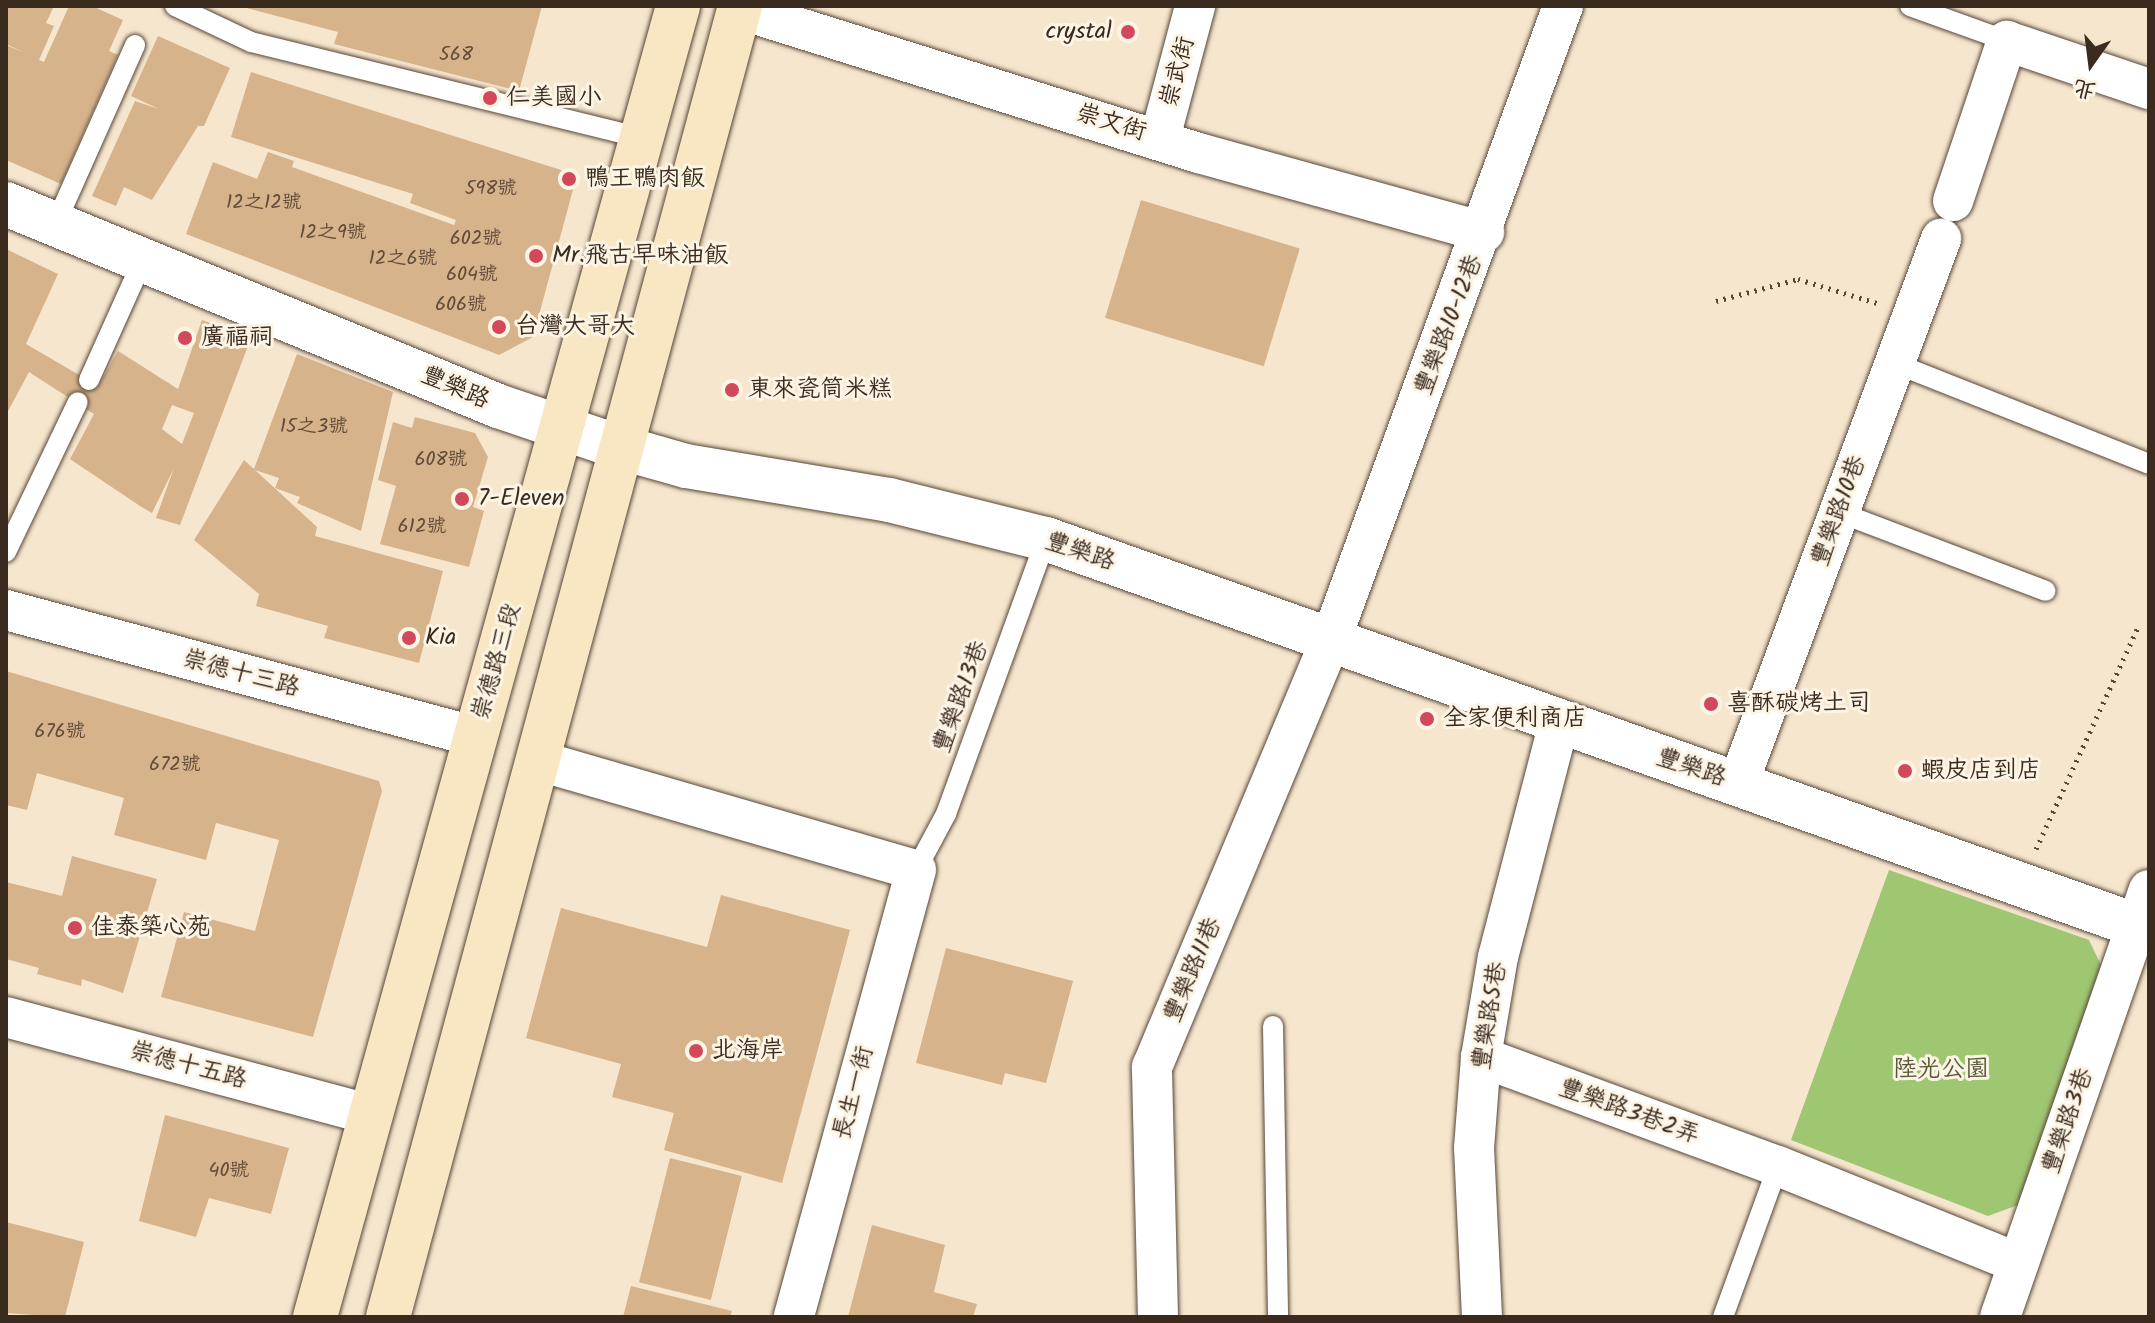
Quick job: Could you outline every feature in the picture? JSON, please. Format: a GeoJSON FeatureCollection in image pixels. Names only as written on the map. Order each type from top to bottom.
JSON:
{"type":"FeatureCollection","features":[{"type":"Feature","properties":{"kind":"main road","name":"崇德路三段"},"geometry":{"type":"LineString","coordinates":[[315,1317],[678,6]]}},
{"type":"Feature","properties":{"kind":"main road"},"geometry":{"type":"LineString","coordinates":[[388,1317],[540,761],[619,447],[740,7]]}},
{"type":"Feature","properties":{"kind":"street","name":"崇武街"},"geometry":{"type":"LineString","coordinates":[[1160,138],[1195,6]]}},
{"type":"Feature","properties":{"kind":"street","name":"豐樂路10-12巷"},"geometry":{"type":"LineString","coordinates":[[1330,642],[1484,232],[1563,6]]}},
{"type":"Feature","properties":{"kind":"street","name":"崇文街"},"geometry":{"type":"LineString","coordinates":[[740,7],[1160,138],[1484,232]]}},
{"type":"Feature","properties":{"kind":"street"},"geometry":{"type":"LineString","coordinates":[[1953,201],[2007,41],[2149,89]]}},
{"type":"Feature","properties":{"kind":"street","name":"豐樂路"},"geometry":{"type":"LineString","coordinates":[[6,204],[498,406],[619,447],[686,466],[889,500],[1046,539],[2020,884],[2145,915]]}},
{"type":"Feature","properties":{"kind":"street","name":"豐樂路10巷"},"geometry":{"type":"LineString","coordinates":[[1738,784],[1941,239]]}},
{"type":"Feature","properties":{"kind":"street","name":"崇德十三路"},"geometry":{"type":"LineString","coordinates":[[6,610],[476,737]]}},
{"type":"Feature","properties":{"kind":"street","name":"豐樂路11巷"},"geometry":{"type":"LineString","coordinates":[[1158,1317],[1152,1067],[1330,642]]}},
{"type":"Feature","properties":{"kind":"street","name":"豐樂路5巷"},"geometry":{"type":"LineString","coordinates":[[1482,1317],[1474,1148],[1481,1057],[1498,957],[1559,722]]}},
{"type":"Feature","properties":{"kind":"street"},"geometry":{"type":"LineString","coordinates":[[540,761],[916,870]]}},
{"type":"Feature","properties":{"kind":"street","name":"長生一街"},"geometry":{"type":"LineString","coordinates":[[794,1317],[916,870]]}},
{"type":"Feature","properties":{"kind":"street","name":"豐樂路3巷"},"geometry":{"type":"LineString","coordinates":[[2000,1317],[2145,915]]}},
{"type":"Feature","properties":{"kind":"street","name":"崇德十五路"},"geometry":{"type":"LineString","coordinates":[[6,1017],[371,1115]]}},
{"type":"Feature","properties":{"kind":"street","name":"豐樂路3巷2弄"},"geometry":{"type":"LineString","coordinates":[[1481,1057],[1778,1166],[2018,1263]]}},
{"type":"Feature","properties":{"kind":"lane"},"geometry":{"type":"LineString","coordinates":[[175,6],[251,42],[642,138]]}},
{"type":"Feature","properties":{"kind":"lane"},"geometry":{"type":"LineString","coordinates":[[1910,6],[2007,41]]}},
{"type":"Feature","properties":{"kind":"lane"},"geometry":{"type":"LineString","coordinates":[[55,225],[135,45]]}},
{"type":"Feature","properties":{"kind":"lane"},"geometry":{"type":"LineString","coordinates":[[89,380],[143,260]]}},
{"type":"Feature","properties":{"kind":"lane"},"geometry":{"type":"LineString","coordinates":[[1894,363],[2149,464]]}},
{"type":"Feature","properties":{"kind":"lane"},"geometry":{"type":"LineString","coordinates":[[6,552],[78,402]]}},
{"type":"Feature","properties":{"kind":"lane"},"geometry":{"type":"LineString","coordinates":[[1838,512],[2046,591]]}},
{"type":"Feature","properties":{"kind":"lane","name":"豐樂路13巷"},"geometry":{"type":"LineString","coordinates":[[916,870],[946,814],[1046,539]]}},
{"type":"Feature","properties":{"kind":"lane"},"geometry":{"type":"LineString","coordinates":[[1273,1026],[1278,1317]]}},
{"type":"Feature","properties":{"kind":"lane"},"geometry":{"type":"LineString","coordinates":[[1723,1317],[1778,1166]]}},
{"type":"Feature","properties":{"kind":"path"},"geometry":{"type":"LineString","coordinates":[[1716,301],[1798,279],[1913,314]]}},
{"type":"Feature","properties":{"kind":"path"},"geometry":{"type":"LineString","coordinates":[[2020,884],[2139,625]]}},
{"type":"Feature","properties":{"kind":"green space","name":"陸光公園"},"geometry":{"type":"Polygon","coordinates":[[[1889,870],[2089,940],[2102,967],[2018,1205],[1988,1216],[1791,1140],[1889,870]]]}},
{"type":"Feature","properties":{"kind":"building"},"geometry":{"type":"Polygon","coordinates":[[[6,6],[54,6],[46,23],[54,26],[39,60],[44,62],[69,6],[92,6],[123,20],[109,51],[118,55],[61,184],[6,160],[6,45],[25,53],[6,44],[6,6]]]}},
{"type":"Feature","properties":{"kind":"building"},"geometry":{"type":"Polygon","coordinates":[[[239,6],[542,6],[519,91],[334,44],[338,32],[239,6]]]}},
{"type":"Feature","properties":{"kind":"building"},"geometry":{"type":"Polygon","coordinates":[[[158,36],[230,68],[204,126],[198,126],[152,200],[124,187],[116,206],[92,196],[135,101],[159,109],[131,96],[158,36]]]}},
{"type":"Feature","properties":{"kind":"building"},"geometry":{"type":"Polygon","coordinates":[[[251,72],[577,175],[533,337],[499,355],[186,234],[213,162],[257,179],[268,152],[294,161],[292,167],[454,225],[456,220],[410,203],[413,194],[231,137],[251,72]]]}},
{"type":"Feature","properties":{"kind":"building"},"geometry":{"type":"Polygon","coordinates":[[[1141,200],[1300,249],[1264,366],[1105,318],[1141,200]]]}},
{"type":"Feature","properties":{"kind":"building"},"geometry":{"type":"Polygon","coordinates":[[[6,249],[58,274],[26,344],[98,386],[118,351],[178,389],[202,320],[251,338],[180,525],[156,518],[174,468],[152,513],[140,506],[70,459],[94,414],[29,372],[6,415],[6,249]],[[172,405],[162,429],[182,444],[194,413],[172,405]]]}},
{"type":"Feature","properties":{"kind":"building"},"geometry":{"type":"Polygon","coordinates":[[[297,354],[393,392],[361,531],[297,503],[300,497],[275,488],[279,478],[255,470],[317,527],[315,536],[443,571],[419,663],[324,638],[328,626],[256,606],[259,594],[194,540],[244,460],[254,469],[297,354]]]}},
{"type":"Feature","properties":{"kind":"building"},"geometry":{"type":"Polygon","coordinates":[[[415,417],[475,433],[488,457],[473,507],[484,511],[469,567],[380,544],[396,486],[378,480],[393,422],[412,428],[415,417]]]}},
{"type":"Feature","properties":{"kind":"building"},"geometry":{"type":"Polygon","coordinates":[[[6,671],[379,781],[382,791],[313,1037],[161,997],[184,912],[255,931],[279,840],[216,823],[206,860],[114,835],[124,798],[37,773],[27,810],[6,805],[6,671]]]}},
{"type":"Feature","properties":{"kind":"building","name":"佳泰築心苑"},"geometry":{"type":"Polygon","coordinates":[[[72,856],[157,879],[123,993],[82,979],[81,986],[37,974],[39,968],[6,959],[6,882],[62,896],[72,856]]]}},
{"type":"Feature","properties":{"kind":"building","name":"北海岸"},"geometry":{"type":"Polygon","coordinates":[[[721,895],[850,930],[782,1183],[664,1150],[674,1113],[612,1097],[621,1064],[526,1038],[561,908],[707,947],[721,895]]]}},
{"type":"Feature","properties":{"kind":"building"},"geometry":{"type":"Polygon","coordinates":[[[946,948],[1073,981],[1046,1083],[1005,1073],[1002,1085],[916,1063],[946,948]]]}},
{"type":"Feature","properties":{"kind":"building"},"geometry":{"type":"Polygon","coordinates":[[[165,1115],[289,1148],[271,1214],[209,1198],[196,1237],[139,1221],[165,1115]]]}},
{"type":"Feature","properties":{"kind":"building"},"geometry":{"type":"Polygon","coordinates":[[[670,1158],[742,1176],[711,1300],[639,1282],[670,1158]]]}},
{"type":"Feature","properties":{"kind":"building"},"geometry":{"type":"Polygon","coordinates":[[[6,1222],[84,1242],[65,1317],[6,1313],[6,1222]]]}},
{"type":"Feature","properties":{"kind":"building"},"geometry":{"type":"Polygon","coordinates":[[[872,1225],[945,1245],[934,1292],[977,1304],[973,1317],[848,1317],[872,1225]]]}},
{"type":"Feature","properties":{"kind":"building"},"geometry":{"type":"Polygon","coordinates":[[[631,1286],[732,1311],[730,1317],[623,1317],[631,1286]]]}},
{"type":"Feature","properties":{"kind":"place","name":"crystal"},"geometry":{"type":"Point","coordinates":[1128,32]}},
{"type":"Feature","properties":{"kind":"place","name":"仁美國小"},"geometry":{"type":"Point","coordinates":[490,98]}},
{"type":"Feature","properties":{"kind":"place","name":"鴨王鴨肉飯"},"geometry":{"type":"Point","coordinates":[569,179]}},
{"type":"Feature","properties":{"kind":"place","name":"Mr.飛古早味油飯"},"geometry":{"type":"Point","coordinates":[536,256]}},
{"type":"Feature","properties":{"kind":"place","name":"台灣大哥大"},"geometry":{"type":"Point","coordinates":[499,327]}},
{"type":"Feature","properties":{"kind":"place","name":"廣福祠"},"geometry":{"type":"Point","coordinates":[185,338]}},
{"type":"Feature","properties":{"kind":"place","name":"東來瓷筒米糕"},"geometry":{"type":"Point","coordinates":[732,390]}},
{"type":"Feature","properties":{"kind":"place","name":"7-Eleven"},"geometry":{"type":"Point","coordinates":[462,499]}},
{"type":"Feature","properties":{"kind":"place","name":"Kia"},"geometry":{"type":"Point","coordinates":[409,638]}},
{"type":"Feature","properties":{"kind":"place","name":"喜酥碳烤土司"},"geometry":{"type":"Point","coordinates":[1711,704]}},
{"type":"Feature","properties":{"kind":"place","name":"全家便利商店"},"geometry":{"type":"Point","coordinates":[1427,719]}},
{"type":"Feature","properties":{"kind":"place","name":"蝦皮店到店"},"geometry":{"type":"Point","coordinates":[1905,771]}},
{"type":"Feature","properties":{"kind":"place","name":"佳泰築心苑"},"geometry":{"type":"Point","coordinates":[75,928]}},
{"type":"Feature","properties":{"kind":"place","name":"北海岸"},"geometry":{"type":"Point","coordinates":[696,1051]}}]}
